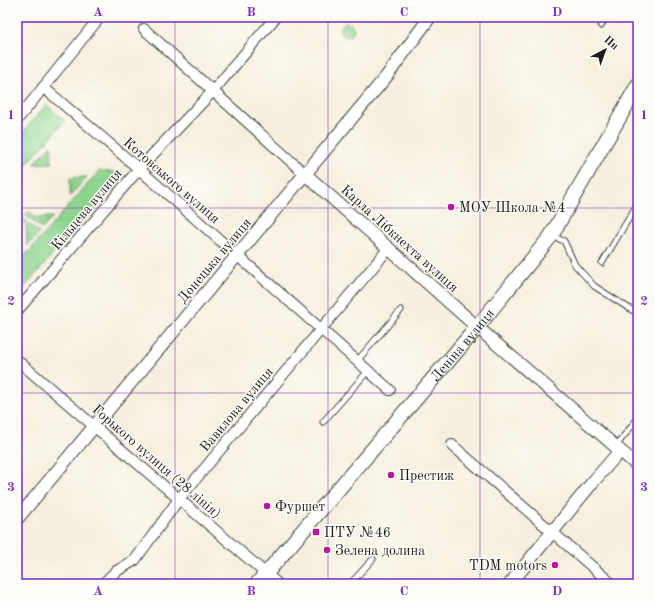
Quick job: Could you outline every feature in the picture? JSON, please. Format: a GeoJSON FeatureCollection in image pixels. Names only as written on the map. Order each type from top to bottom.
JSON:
{"type":"FeatureCollection","features":[{"type":"Feature","properties":{"kind":"main road","name":"Леніна вулиця"},"geometry":{"type":"LineString","coordinates":[[262,579],[477,327],[551,236],[637,88]]}},
{"type":"Feature","properties":{"kind":"street"},"geometry":{"type":"LineString","coordinates":[[17,120],[100,17]]}},
{"type":"Feature","properties":{"kind":"street","name":"Донецька вулиця"},"geometry":{"type":"LineString","coordinates":[[17,519],[386,77],[430,17]]}},
{"type":"Feature","properties":{"kind":"street","name":"Кільцева вулиця"},"geometry":{"type":"LineString","coordinates":[[17,311],[139,169],[213,91],[274,19]]}},
{"type":"Feature","properties":{"kind":"street","name":"Карла Лібкнехта вулиця"},"geometry":{"type":"LineString","coordinates":[[144,29],[477,327],[638,466]]}},
{"type":"Feature","properties":{"kind":"street","name":"Котовського вулиця"},"geometry":{"type":"LineString","coordinates":[[43,87],[139,169],[390,390]]}},
{"type":"Feature","properties":{"kind":"street","name":"Вавилова вулиця"},"geometry":{"type":"LineString","coordinates":[[103,584],[114,572],[135,560],[179,499],[389,248]]}},
{"type":"Feature","properties":{"kind":"street","name":"Горького вулиця (28 лiнiя)"},"geometry":{"type":"LineString","coordinates":[[17,360],[179,499],[262,579],[278,584]]}},
{"type":"Feature","properties":{"kind":"street"},"geometry":{"type":"LineString","coordinates":[[452,445],[612,584]]}},
{"type":"Feature","properties":{"kind":"street"},"geometry":{"type":"LineString","coordinates":[[510,584],[618,449]]}},
{"type":"Feature","properties":{"kind":"lane"},"geometry":{"type":"LineString","coordinates":[[601,26],[605,17]]}},
{"type":"Feature","properties":{"kind":"lane"},"geometry":{"type":"LineString","coordinates":[[602,263],[638,203]]}},
{"type":"Feature","properties":{"kind":"lane"},"geometry":{"type":"LineString","coordinates":[[551,236],[564,241],[575,265],[594,286],[638,314]]}},
{"type":"Feature","properties":{"kind":"lane"},"geometry":{"type":"LineString","coordinates":[[357,362],[401,310]]}},
{"type":"Feature","properties":{"kind":"lane"},"geometry":{"type":"LineString","coordinates":[[323,422],[368,371]]}},
{"type":"Feature","properties":{"kind":"lane"},"geometry":{"type":"LineString","coordinates":[[618,449],[638,418]]}},
{"type":"Feature","properties":{"kind":"lane"},"geometry":{"type":"LineString","coordinates":[[350,584],[373,559]]}},
{"type":"Feature","properties":{"kind":"green space"},"geometry":{"type":"Polygon","coordinates":[[[347,23],[352,25],[354,30],[352,35],[347,37],[342,35],[340,30],[342,25],[347,23]]]}},
{"type":"Feature","properties":{"kind":"green space"},"geometry":{"type":"Polygon","coordinates":[[[46,105],[65,121],[17,175],[17,139],[46,105]]]}},
{"type":"Feature","properties":{"kind":"green space"},"geometry":{"type":"Polygon","coordinates":[[[51,145],[52,163],[34,164],[51,145]]]}},
{"type":"Feature","properties":{"kind":"green space"},"geometry":{"type":"Polygon","coordinates":[[[99,171],[123,173],[17,296],[17,265],[99,171]]]}},
{"type":"Feature","properties":{"kind":"green space"},"geometry":{"type":"Polygon","coordinates":[[[87,177],[70,196],[70,178],[87,177]]]}},
{"type":"Feature","properties":{"kind":"green space"},"geometry":{"type":"Polygon","coordinates":[[[29,212],[36,218],[53,217],[42,229],[25,215],[29,212]]]}},
{"type":"Feature","properties":{"kind":"green space"},"geometry":{"type":"Polygon","coordinates":[[[23,218],[39,233],[28,245],[26,244],[26,225],[21,220],[23,218]]]}},
{"type":"Feature","properties":{"kind":"place","name":"МОУ Школа №4"},"geometry":{"type":"Point","coordinates":[451,207]}},
{"type":"Feature","properties":{"kind":"place","name":"Престиж"},"geometry":{"type":"Point","coordinates":[391,475]}},
{"type":"Feature","properties":{"kind":"place","name":"Фуршет"},"geometry":{"type":"Point","coordinates":[267,506]}},
{"type":"Feature","properties":{"kind":"place","name":"ПТУ №46"},"geometry":{"type":"Point","coordinates":[316,532]}},
{"type":"Feature","properties":{"kind":"place","name":"Зелена долина"},"geometry":{"type":"Point","coordinates":[327,550]}},
{"type":"Feature","properties":{"kind":"place","name":"TDM motors"},"geometry":{"type":"Point","coordinates":[555,565]}}]}
